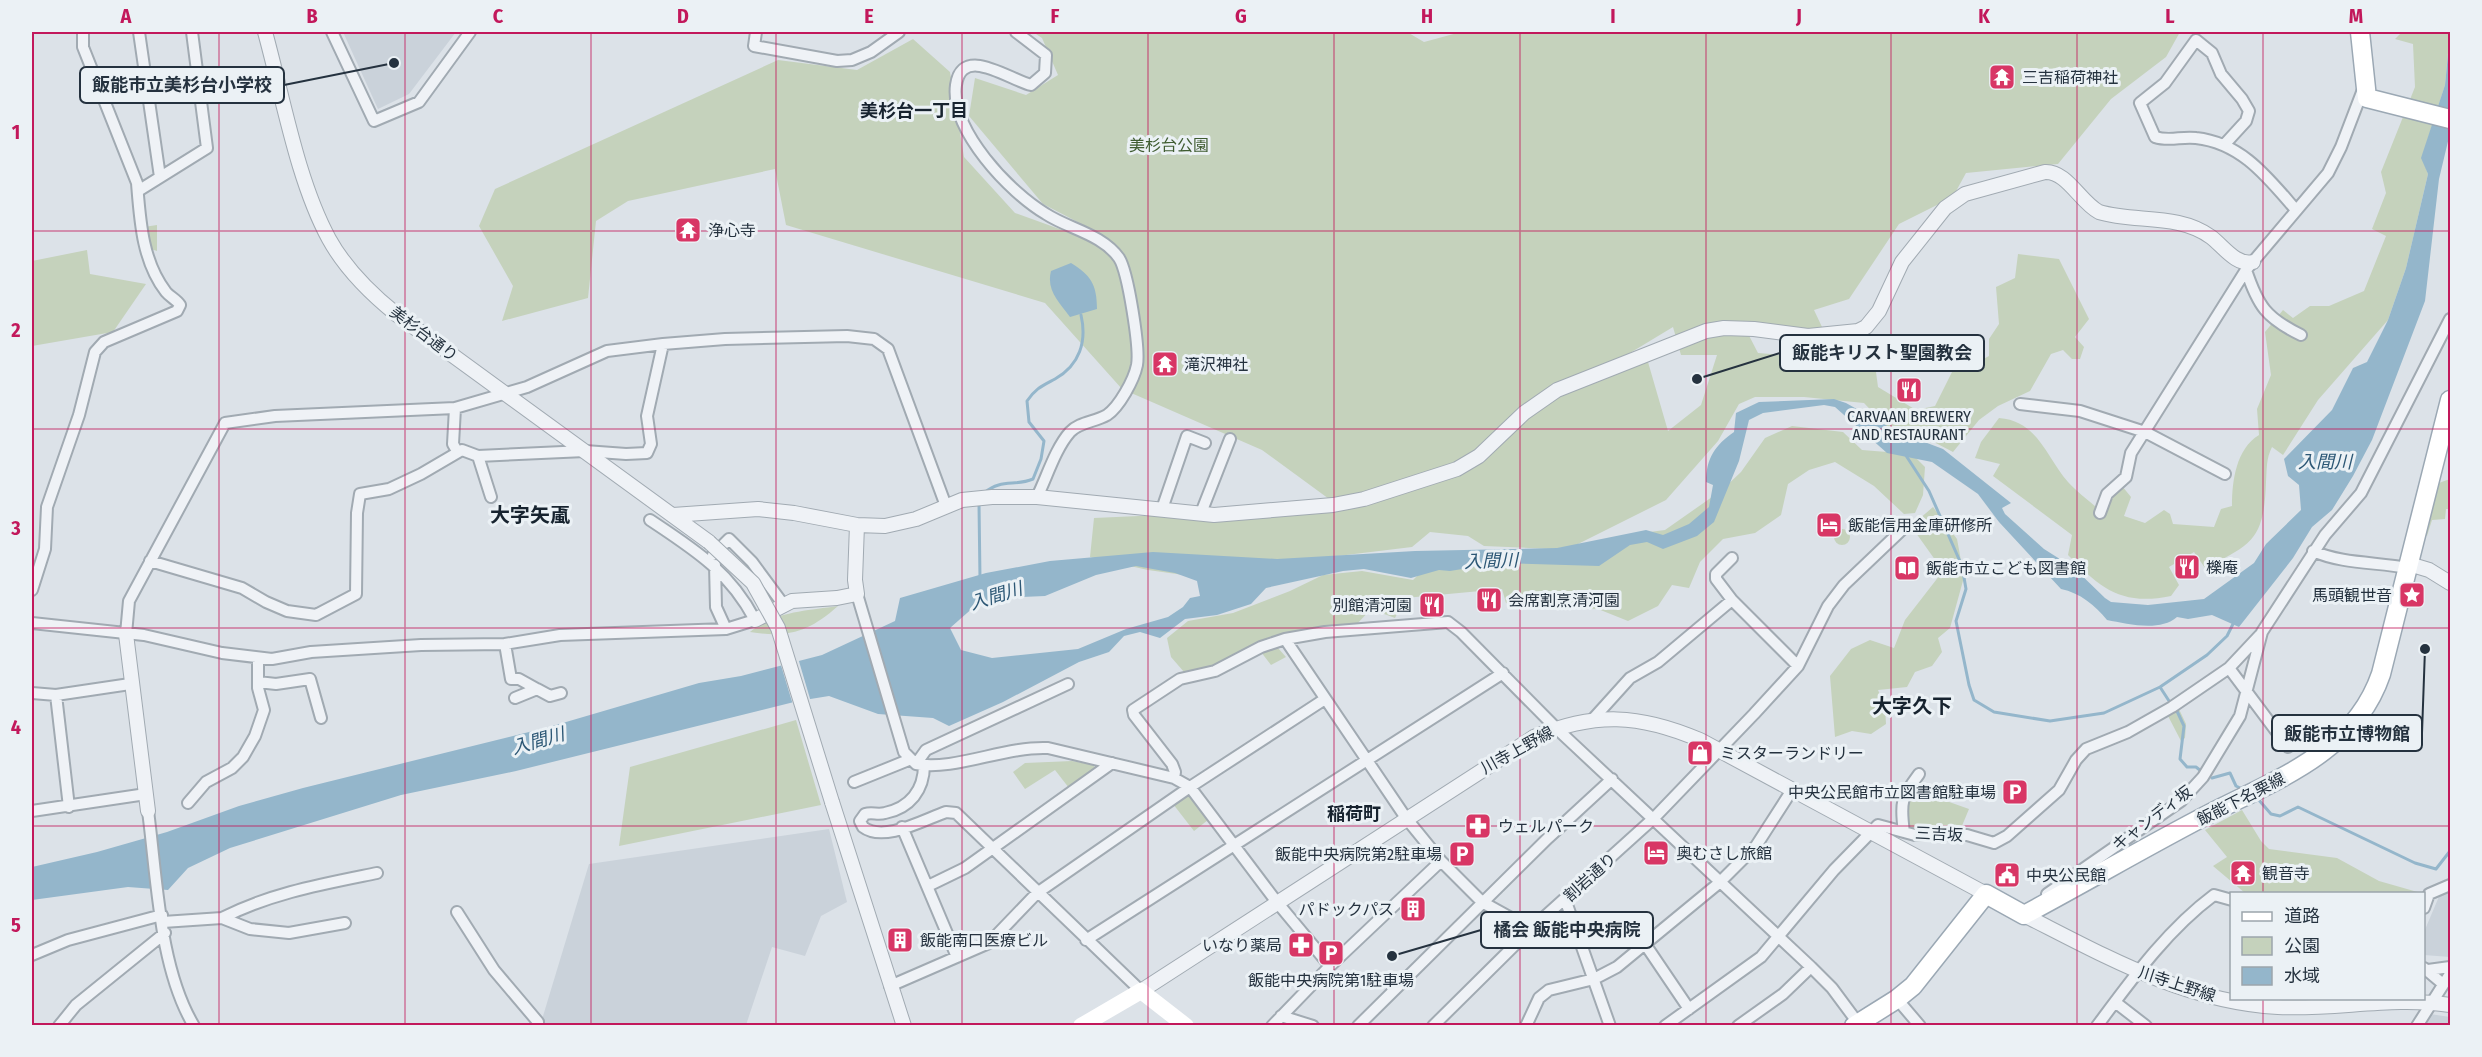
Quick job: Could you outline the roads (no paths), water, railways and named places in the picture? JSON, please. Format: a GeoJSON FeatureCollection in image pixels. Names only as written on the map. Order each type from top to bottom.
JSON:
{"type":"FeatureCollection","features":[{"type":"Feature","properties":{"kind":"main road"},"geometry":{"type":"LineString","coordinates":[[2360,32],[2364,87],[2367,98],[2451,119]]}},
{"type":"Feature","properties":{"kind":"main road","name":"飯能下名栗線"},"geometry":{"type":"LineString","coordinates":[[2022,914],[2209,814],[2268,787],[2310,762],[2335,744],[2365,709],[2377,686],[2451,400]]}},
{"type":"Feature","properties":{"kind":"main road"},"geometry":{"type":"LineString","coordinates":[[1856,1024],[1897,999],[1928,968],[1986,894],[2022,914]]}},
{"type":"Feature","properties":{"kind":"main road"},"geometry":{"type":"LineString","coordinates":[[1081,1026],[1141,991],[1186,1026]]}},
{"type":"Feature","properties":{"kind":"street"},"geometry":{"type":"LineString","coordinates":[[32,590],[45,549],[47,507],[76,425],[96,352],[104,342],[177,311],[180,305],[167,293],[145,249],[137,206],[137,183],[83,47],[82,32]]}},
{"type":"Feature","properties":{"kind":"street"},"geometry":{"type":"LineString","coordinates":[[139,32],[160,177]]}},
{"type":"Feature","properties":{"kind":"street"},"geometry":{"type":"LineString","coordinates":[[138,190],[207,148],[192,32]]}},
{"type":"Feature","properties":{"kind":"street","name":"美杉台通り"},"geometry":{"type":"LineString","coordinates":[[265,32],[316,210],[342,259],[381,302],[709,542],[753,583],[778,628],[904,1026]]}},
{"type":"Feature","properties":{"kind":"street"},"geometry":{"type":"LineString","coordinates":[[332,32],[374,121],[419,102],[470,32]]}},
{"type":"Feature","properties":{"kind":"street"},"geometry":{"type":"LineString","coordinates":[[756,32],[754,46],[837,61],[865,56],[899,32]]}},
{"type":"Feature","properties":{"kind":"street"},"geometry":{"type":"LineString","coordinates":[[1016,32],[1046,55],[1046,73],[1031,85],[983,65],[972,65],[963,70],[956,83],[956,99],[964,126],[974,146],[1027,200],[1044,213],[1103,243],[1119,258],[1127,279],[1137,359],[1134,374],[1116,406],[1107,415],[1070,432],[1037,497]]}},
{"type":"Feature","properties":{"kind":"street"},"geometry":{"type":"LineString","coordinates":[[2224,145],[2246,121],[2249,111],[2221,74],[2212,53],[2196,40],[2164,83],[2140,103],[2155,137],[2164,140],[2179,137],[2196,138],[2224,145],[2254,163],[2296,210]]}},
{"type":"Feature","properties":{"kind":"street"},"geometry":{"type":"LineString","coordinates":[[2100,513],[2107,494],[2126,477],[2131,453],[2250,266],[2334,163],[2364,87]]}},
{"type":"Feature","properties":{"kind":"street"},"geometry":{"type":"LineString","coordinates":[[673,515],[758,509],[857,525],[897,524],[946,506],[989,497],[1037,497],[1214,515],[1333,505],[1364,499],[1457,469],[1479,456],[1524,413],[1557,390],[1707,331],[1724,328],[1754,329],[1808,336],[1858,331],[1880,318],[1902,262],[1945,208],[1965,194],[2051,171],[2063,179],[2086,204],[2098,212],[2192,226],[2212,238],[2238,260],[2250,266],[2263,310],[2279,324],[2301,335]]}},
{"type":"Feature","properties":{"kind":"street"},"geometry":{"type":"LineString","coordinates":[[2288,747],[2229,668],[2262,632],[2313,551],[2361,493],[2451,320]]}},
{"type":"Feature","properties":{"kind":"street"},"geometry":{"type":"LineString","coordinates":[[194,1026],[181,1004],[175,986],[163,920],[130,684],[126,634],[129,601],[225,423],[275,416],[455,408],[507,394],[607,351],[736,338],[847,336],[874,339],[888,349],[946,506]]}},
{"type":"Feature","properties":{"kind":"street"},"geometry":{"type":"LineString","coordinates":[[455,408],[453,444],[457,451],[478,456],[585,451],[647,453],[651,444],[647,416],[663,344]]}},
{"type":"Feature","properties":{"kind":"street"},"geometry":{"type":"LineString","coordinates":[[2020,404],[2080,411],[2145,432],[2225,474]]}},
{"type":"Feature","properties":{"kind":"street"},"geometry":{"type":"LineString","coordinates":[[1162,508],[1185,459],[1187,436],[1205,443]]}},
{"type":"Feature","properties":{"kind":"street"},"geometry":{"type":"LineString","coordinates":[[1201,513],[1230,439]]}},
{"type":"Feature","properties":{"kind":"street"},"geometry":{"type":"LineString","coordinates":[[150,561],[242,588],[287,611],[316,615],[356,594],[357,513],[360,494],[388,489],[439,465],[457,451]]}},
{"type":"Feature","properties":{"kind":"street"},"geometry":{"type":"LineString","coordinates":[[478,456],[491,497]]}},
{"type":"Feature","properties":{"kind":"street"},"geometry":{"type":"LineString","coordinates":[[650,520],[711,562],[732,583],[755,620]]}},
{"type":"Feature","properties":{"kind":"street","name":"割岩通り"},"geometry":{"type":"LineString","coordinates":[[1433,1026],[1531,929],[1654,818],[1798,666],[1828,606],[1844,585],[1908,524]]}},
{"type":"Feature","properties":{"kind":"street"},"geometry":{"type":"LineString","coordinates":[[857,525],[855,580],[857,594],[922,785],[910,800],[886,813],[865,814],[860,821],[868,831],[878,833],[946,812],[956,813],[1141,991]]}},
{"type":"Feature","properties":{"kind":"street"},"geometry":{"type":"LineString","coordinates":[[726,629],[716,607],[711,562],[729,539],[752,562],[783,604]]}},
{"type":"Feature","properties":{"kind":"street"},"geometry":{"type":"LineString","coordinates":[[2313,551],[2329,558],[2379,562],[2429,570],[2451,583]]}},
{"type":"Feature","properties":{"kind":"street"},"geometry":{"type":"LineString","coordinates":[[1732,558],[1716,574],[1716,579],[1732,600],[1798,666]]}},
{"type":"Feature","properties":{"kind":"street"},"geometry":{"type":"LineString","coordinates":[[32,623],[126,634],[258,658],[421,645],[505,644],[560,635],[726,629],[755,620],[783,604],[801,598],[837,598],[857,594]]}},
{"type":"Feature","properties":{"kind":"street"},"geometry":{"type":"LineString","coordinates":[[1593,719],[1616,690],[1630,678],[1658,662],[1732,600]]}},
{"type":"Feature","properties":{"kind":"street"},"geometry":{"type":"LineString","coordinates":[[1174,778],[1175,772],[1172,764],[1134,715],[1133,710],[1180,679],[1215,671],[1261,647],[1285,639],[1325,632],[1448,622],[1461,632],[1556,728],[1654,818],[1719,883],[1811,967],[1832,988],[1856,1024]]}},
{"type":"Feature","properties":{"kind":"street","name":"キャンディ坂"},"geometry":{"type":"LineString","coordinates":[[2022,914],[2191,792],[2204,777],[2237,720],[2262,632]]}},
{"type":"Feature","properties":{"kind":"street"},"geometry":{"type":"LineString","coordinates":[[1285,639],[1406,819],[1441,861],[1482,902],[1531,929]]}},
{"type":"Feature","properties":{"kind":"street"},"geometry":{"type":"LineString","coordinates":[[505,644],[511,679],[519,679],[549,696],[561,693]]}},
{"type":"Feature","properties":{"kind":"street"},"geometry":{"type":"LineString","coordinates":[[188,803],[206,782],[232,768],[255,736],[264,710],[258,682],[258,658]]}},
{"type":"Feature","properties":{"kind":"street","name":"三吉坂"},"geometry":{"type":"LineString","coordinates":[[1871,833],[1878,825],[1915,835],[1967,835],[1994,843],[2007,836],[2059,790],[2076,760],[2086,749],[2128,732],[2174,705],[2229,668]]}},
{"type":"Feature","properties":{"kind":"street"},"geometry":{"type":"LineString","coordinates":[[1086,940],[1234,843],[1503,673]]}},
{"type":"Feature","properties":{"kind":"street"},"geometry":{"type":"LineString","coordinates":[[258,682],[276,684],[310,679],[321,718]]}},
{"type":"Feature","properties":{"kind":"street"},"geometry":{"type":"LineString","coordinates":[[32,693],[56,694],[130,684]]}},
{"type":"Feature","properties":{"kind":"street"},"geometry":{"type":"LineString","coordinates":[[854,782],[914,760],[926,750],[1068,684]]}},
{"type":"Feature","properties":{"kind":"street"},"geometry":{"type":"LineString","coordinates":[[515,698],[537,689]]}},
{"type":"Feature","properties":{"kind":"street"},"geometry":{"type":"LineString","coordinates":[[56,694],[69,807]]}},
{"type":"Feature","properties":{"kind":"street"},"geometry":{"type":"LineString","coordinates":[[890,986],[989,944],[1037,893],[1190,787],[1325,699]]}},
{"type":"Feature","properties":{"kind":"street","name":"川寺上野線"},"geometry":{"type":"LineString","coordinates":[[1141,991],[1276,901],[1534,737],[1556,728],[1593,719],[1619,717],[1654,722],[1718,750],[1986,894]]}},
{"type":"Feature","properties":{"kind":"street"},"geometry":{"type":"LineString","coordinates":[[914,760],[936,765],[1029,747],[1048,748],[1174,778],[1190,787],[1276,901],[1330,966]]}},
{"type":"Feature","properties":{"kind":"street"},"geometry":{"type":"LineString","coordinates":[[928,886],[965,868],[992,846],[1112,764]]}},
{"type":"Feature","properties":{"kind":"street"},"geometry":{"type":"LineString","coordinates":[[1904,832],[1900,804],[1906,791],[1919,774]]}},
{"type":"Feature","properties":{"kind":"street"},"geometry":{"type":"LineString","coordinates":[[1358,1026],[1482,902],[1612,779]]}},
{"type":"Feature","properties":{"kind":"street"},"geometry":{"type":"LineString","coordinates":[[1526,1026],[1539,998],[1549,990],[1594,979],[1617,967],[1719,883],[1756,846],[1792,790]]}},
{"type":"Feature","properties":{"kind":"street"},"geometry":{"type":"LineString","coordinates":[[32,811],[146,794]]}},
{"type":"Feature","properties":{"kind":"street"},"geometry":{"type":"LineString","coordinates":[[902,827],[957,957]]}},
{"type":"Feature","properties":{"kind":"street"},"geometry":{"type":"LineString","coordinates":[[1665,1026],[1761,957],[1834,870],[1871,833]]}},
{"type":"Feature","properties":{"kind":"street"},"geometry":{"type":"LineString","coordinates":[[1272,1026],[1330,966],[1441,861]]}},
{"type":"Feature","properties":{"kind":"street"},"geometry":{"type":"LineString","coordinates":[[222,918],[248,904],[284,892],[377,873]]}},
{"type":"Feature","properties":{"kind":"street"},"geometry":{"type":"LineString","coordinates":[[2425,905],[2429,894],[2451,885]]}},
{"type":"Feature","properties":{"kind":"street"},"geometry":{"type":"LineString","coordinates":[[2097,1026],[2137,971],[2206,901],[2214,895],[2230,899]]}},
{"type":"Feature","properties":{"kind":"street"},"geometry":{"type":"LineString","coordinates":[[1565,899],[1610,1026]]}},
{"type":"Feature","properties":{"kind":"street"},"geometry":{"type":"LineString","coordinates":[[458,912],[494,970],[538,1022],[537,1026]]}},
{"type":"Feature","properties":{"kind":"street","name":"川寺上野線"},"geometry":{"type":"LineString","coordinates":[[2022,914],[2137,971],[2182,988],[2241,1003],[2432,1002],[2451,1005]]}},
{"type":"Feature","properties":{"kind":"street"},"geometry":{"type":"LineString","coordinates":[[32,955],[68,940],[163,920],[222,918],[250,929],[289,933],[345,923]]}},
{"type":"Feature","properties":{"kind":"street"},"geometry":{"type":"LineString","coordinates":[[59,1026],[76,1005],[163,920]]}},
{"type":"Feature","properties":{"kind":"street"},"geometry":{"type":"LineString","coordinates":[[1646,944],[1689,1009]]}},
{"type":"Feature","properties":{"kind":"street"},"geometry":{"type":"LineString","coordinates":[[1738,1026],[1783,994],[1811,967]]}},
{"type":"Feature","properties":{"kind":"street"},"geometry":{"type":"LineString","coordinates":[[2426,969],[2451,967]]}},
{"type":"Feature","properties":{"kind":"street"},"geometry":{"type":"LineString","coordinates":[[2426,969],[2443,984]]}},
{"type":"Feature","properties":{"kind":"street"},"geometry":{"type":"LineString","coordinates":[[2417,1026],[2451,974]]}},
{"type":"Feature","properties":{"kind":"street"},"geometry":{"type":"LineString","coordinates":[[1897,999],[1920,1026]]}},
{"type":"Feature","properties":{"kind":"street"},"geometry":{"type":"LineString","coordinates":[[2115,1002],[2146,1026]]}},
{"type":"Feature","properties":{"kind":"street"},"geometry":{"type":"LineString","coordinates":[[1281,1016],[1312,1026]]}},
{"type":"Feature","properties":{"kind":"water"},"geometry":{"type":"Polygon","coordinates":[[[2450,34],[2450,133],[2439,179],[2425,301],[2372,440],[2353,476],[2332,510],[2312,527],[2293,558],[2239,627],[2212,615],[2188,619],[2177,617],[2170,622],[2153,626],[2107,620],[2087,600],[2061,589],[1999,522],[1978,494],[1932,462],[1887,453],[1835,407],[1824,405],[1763,413],[1749,420],[1739,461],[1714,522],[1697,536],[1663,549],[1647,542],[1630,545],[1599,566],[1499,563],[1450,571],[1439,570],[1411,578],[1364,569],[1343,571],[1266,588],[1251,604],[1217,615],[1185,619],[1160,638],[1140,632],[1124,636],[1109,652],[1079,662],[1003,702],[949,726],[933,718],[878,714],[829,696],[798,701],[516,771],[401,795],[230,848],[188,868],[168,890],[128,887],[32,900],[32,867],[167,832],[239,806],[303,788],[549,727],[699,683],[741,676],[822,655],[895,621],[900,598],[986,573],[1050,561],[1153,552],[1277,559],[1415,551],[1557,548],[1646,530],[1663,535],[1689,524],[1709,507],[1713,485],[1706,482],[1706,474],[1713,453],[1734,432],[1736,413],[1759,402],[1834,399],[1846,403],[1898,432],[1943,449],[2011,503],[2002,508],[2005,514],[2044,549],[2074,568],[2111,602],[2148,605],[2204,599],[2254,563],[2266,544],[2301,510],[2299,485],[2288,476],[2284,459],[2332,410],[2353,368],[2367,362],[2388,320],[2406,268],[2428,174],[2421,158],[2445,85],[2450,34]],[[1136,566],[1096,575],[1045,596],[999,598],[975,606],[950,628],[961,650],[992,658],[1078,649],[1126,629],[1168,617],[1183,607],[1190,598],[1200,596],[1197,581],[1175,573],[1136,566]]]}},
{"type":"Feature","properties":{"kind":"water"},"geometry":{"type":"Polygon","coordinates":[[[1071,263],[1084,272],[1092,282],[1096,293],[1097,309],[1070,317],[1055,296],[1050,278],[1051,271],[1071,263]]]}},
{"type":"Feature","properties":{"kind":"waterway"},"geometry":{"type":"LineString","coordinates":[[984,493],[1002,484],[1033,479],[1041,459],[1044,441],[1029,422],[1027,401],[1039,388],[1064,373],[1076,359],[1082,343],[1081,315]]}},
{"type":"Feature","properties":{"kind":"waterway","name":"入間川"},"geometry":{"type":"LineString","coordinates":[[1905,454],[1929,491],[1962,566],[1966,589],[1956,621],[1969,685],[1974,700],[1994,712],[2050,721],[2104,713],[2160,687],[2207,655],[2227,636],[2234,622]]}},
{"type":"Feature","properties":{"kind":"waterway"},"geometry":{"type":"LineString","coordinates":[[979,504],[980,578]]}},
{"type":"Feature","properties":{"kind":"waterway"},"geometry":{"type":"LineString","coordinates":[[2160,687],[2171,704]]}},
{"type":"Feature","properties":{"kind":"waterway"},"geometry":{"type":"LineString","coordinates":[[2176,709],[2184,726],[2180,759],[2187,767],[2196,767],[2201,771]]}},
{"type":"Feature","properties":{"kind":"waterway"},"geometry":{"type":"LineString","coordinates":[[2212,778],[2230,773],[2236,786],[2242,789]]}},
{"type":"Feature","properties":{"kind":"waterway"},"geometry":{"type":"LineString","coordinates":[[2258,799],[2271,814],[2280,816],[2298,807],[2415,863],[2436,869],[2450,851]]}},
{"type":"Feature","properties":{"kind":"place","name":"飯能市立美杉台小学校"},"geometry":{"type":"Point","coordinates":[394,63]}},
{"type":"Feature","properties":{"kind":"place","name":"三吉稲荷神社"},"geometry":{"type":"Point","coordinates":[2002,77]}},
{"type":"Feature","properties":{"kind":"place","name":"浄心寺"},"geometry":{"type":"Point","coordinates":[688,230]}},
{"type":"Feature","properties":{"kind":"place","name":"滝沢神社"},"geometry":{"type":"Point","coordinates":[1165,364]}},
{"type":"Feature","properties":{"kind":"place","name":"飯能キリスト聖園教会"},"geometry":{"type":"Point","coordinates":[1697,379]}},
{"type":"Feature","properties":{"kind":"place","name":"CARVAAN BREWERY AND RESTAURANT"},"geometry":{"type":"Point","coordinates":[1909,390]}},
{"type":"Feature","properties":{"kind":"place","name":"飯能信用金庫研修所"},"geometry":{"type":"Point","coordinates":[1829,525]}},
{"type":"Feature","properties":{"kind":"place","name":"櫟庵"},"geometry":{"type":"Point","coordinates":[2187,567]}},
{"type":"Feature","properties":{"kind":"place","name":"飯能市立こども図書館"},"geometry":{"type":"Point","coordinates":[1907,568]}},
{"type":"Feature","properties":{"kind":"place","name":"馬頭観世音"},"geometry":{"type":"Point","coordinates":[2412,595]}},
{"type":"Feature","properties":{"kind":"place","name":"会席割烹清河園"},"geometry":{"type":"Point","coordinates":[1489,600]}},
{"type":"Feature","properties":{"kind":"place","name":"別館清河園"},"geometry":{"type":"Point","coordinates":[1432,605]}},
{"type":"Feature","properties":{"kind":"place","name":"飯能市立博物館"},"geometry":{"type":"Point","coordinates":[2425,649]}},
{"type":"Feature","properties":{"kind":"place","name":"ミスターランドリー"},"geometry":{"type":"Point","coordinates":[1700,753]}},
{"type":"Feature","properties":{"kind":"place","name":"中央公民館市立図書館駐車場"},"geometry":{"type":"Point","coordinates":[2015,792]}},
{"type":"Feature","properties":{"kind":"place","name":"ウェルパーク"},"geometry":{"type":"Point","coordinates":[1478,826]}},
{"type":"Feature","properties":{"kind":"place","name":"奥むさし旅館"},"geometry":{"type":"Point","coordinates":[1656,853]}},
{"type":"Feature","properties":{"kind":"place","name":"飯能中央病院第2駐車場"},"geometry":{"type":"Point","coordinates":[1462,854]}},
{"type":"Feature","properties":{"kind":"place","name":"観音寺"},"geometry":{"type":"Point","coordinates":[2243,873]}},
{"type":"Feature","properties":{"kind":"place","name":"中央公民館"},"geometry":{"type":"Point","coordinates":[2007,875]}},
{"type":"Feature","properties":{"kind":"place","name":"パドックパス"},"geometry":{"type":"Point","coordinates":[1413,909]}},
{"type":"Feature","properties":{"kind":"place","name":"飯能南口医療ビル"},"geometry":{"type":"Point","coordinates":[900,940]}},
{"type":"Feature","properties":{"kind":"place","name":"いなり薬局"},"geometry":{"type":"Point","coordinates":[1301,945]}},
{"type":"Feature","properties":{"kind":"place","name":"飯能中央病院第1駐車場"},"geometry":{"type":"Point","coordinates":[1331,953]}},
{"type":"Feature","properties":{"kind":"place","name":"橘会 飯能中央病院"},"geometry":{"type":"Point","coordinates":[1392,956]}},
{"type":"Feature","properties":{"kind":"district","name":"美杉台一丁目"},"geometry":{"type":"Point","coordinates":[914,111]}},
{"type":"Feature","properties":{"kind":"district","name":"大字矢颪"},"geometry":{"type":"Point","coordinates":[530,515]}},
{"type":"Feature","properties":{"kind":"district","name":"大字久下"},"geometry":{"type":"Point","coordinates":[1912,706]}},
{"type":"Feature","properties":{"kind":"district","name":"稲荷町"},"geometry":{"type":"Point","coordinates":[1354,814]}},
{"type":"Feature","properties":{"kind":"park label","name":"美杉台公園"},"geometry":{"type":"Point","coordinates":[1169,145]}}]}
